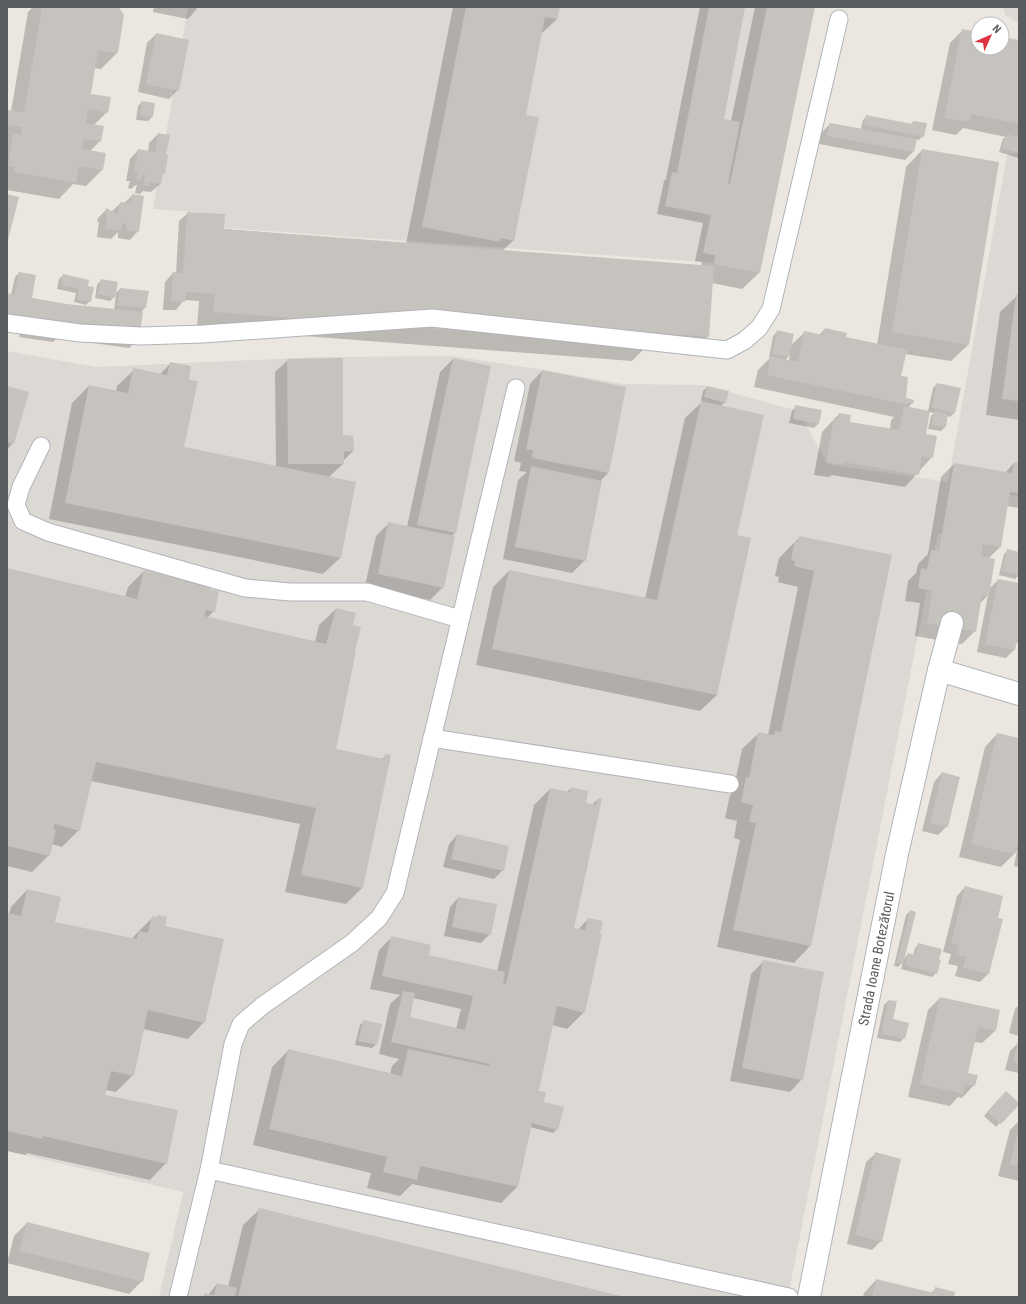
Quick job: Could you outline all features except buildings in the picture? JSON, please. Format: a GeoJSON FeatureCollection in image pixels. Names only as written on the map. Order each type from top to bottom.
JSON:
{"type":"FeatureCollection","features":[{"type":"Feature","properties":{"kind":"street","name":"Strada Ioane Botezătorul"},"geometry":{"type":"LineString","coordinates":[[809,1297],[897,854],[939,670],[952,623]]}},
{"type":"Feature","properties":{"kind":"street"},"geometry":{"type":"LineString","coordinates":[[939,670],[1019,694]]}},
{"type":"Feature","properties":{"kind":"lane"},"geometry":{"type":"LineString","coordinates":[[7,323],[80,333],[141,336],[203,334],[432,318],[727,350],[744,341],[759,328],[771,309],[838,19]]}},
{"type":"Feature","properties":{"kind":"lane"},"geometry":{"type":"LineString","coordinates":[[178,1297],[209,1170],[233,1044],[241,1024],[262,1006],[352,943],[379,918],[395,893],[516,388]]}},
{"type":"Feature","properties":{"kind":"lane"},"geometry":{"type":"LineString","coordinates":[[41,446],[21,487],[16,505],[23,521],[48,532],[245,588],[290,592],[367,592],[460,619]]}},
{"type":"Feature","properties":{"kind":"lane"},"geometry":{"type":"LineString","coordinates":[[432,738],[730,784]]}},
{"type":"Feature","properties":{"kind":"lane"},"geometry":{"type":"LineString","coordinates":[[209,1170],[789,1297]]}},
{"type":"Feature","properties":{"kind":"shaded area"},"geometry":{"type":"Polygon","coordinates":[[[188,7],[770,7],[716,263],[225,228],[222,214],[153,209],[188,7]]]}},
{"type":"Feature","properties":{"kind":"shaded area"},"geometry":{"type":"Polygon","coordinates":[[[1003,7],[1019,7],[1019,24],[1010,18],[1010,16],[1005,15],[1003,7]]]}},
{"type":"Feature","properties":{"kind":"shaded area"},"geometry":{"type":"Polygon","coordinates":[[[1019,153],[1019,496],[1009,495],[1000,545],[938,533],[788,1297],[159,1297],[183,1192],[7,1151],[7,351],[96,367],[319,357],[452,356],[623,384],[702,385],[799,411],[827,464],[948,482],[1007,155],[1019,153]]]}}]}
